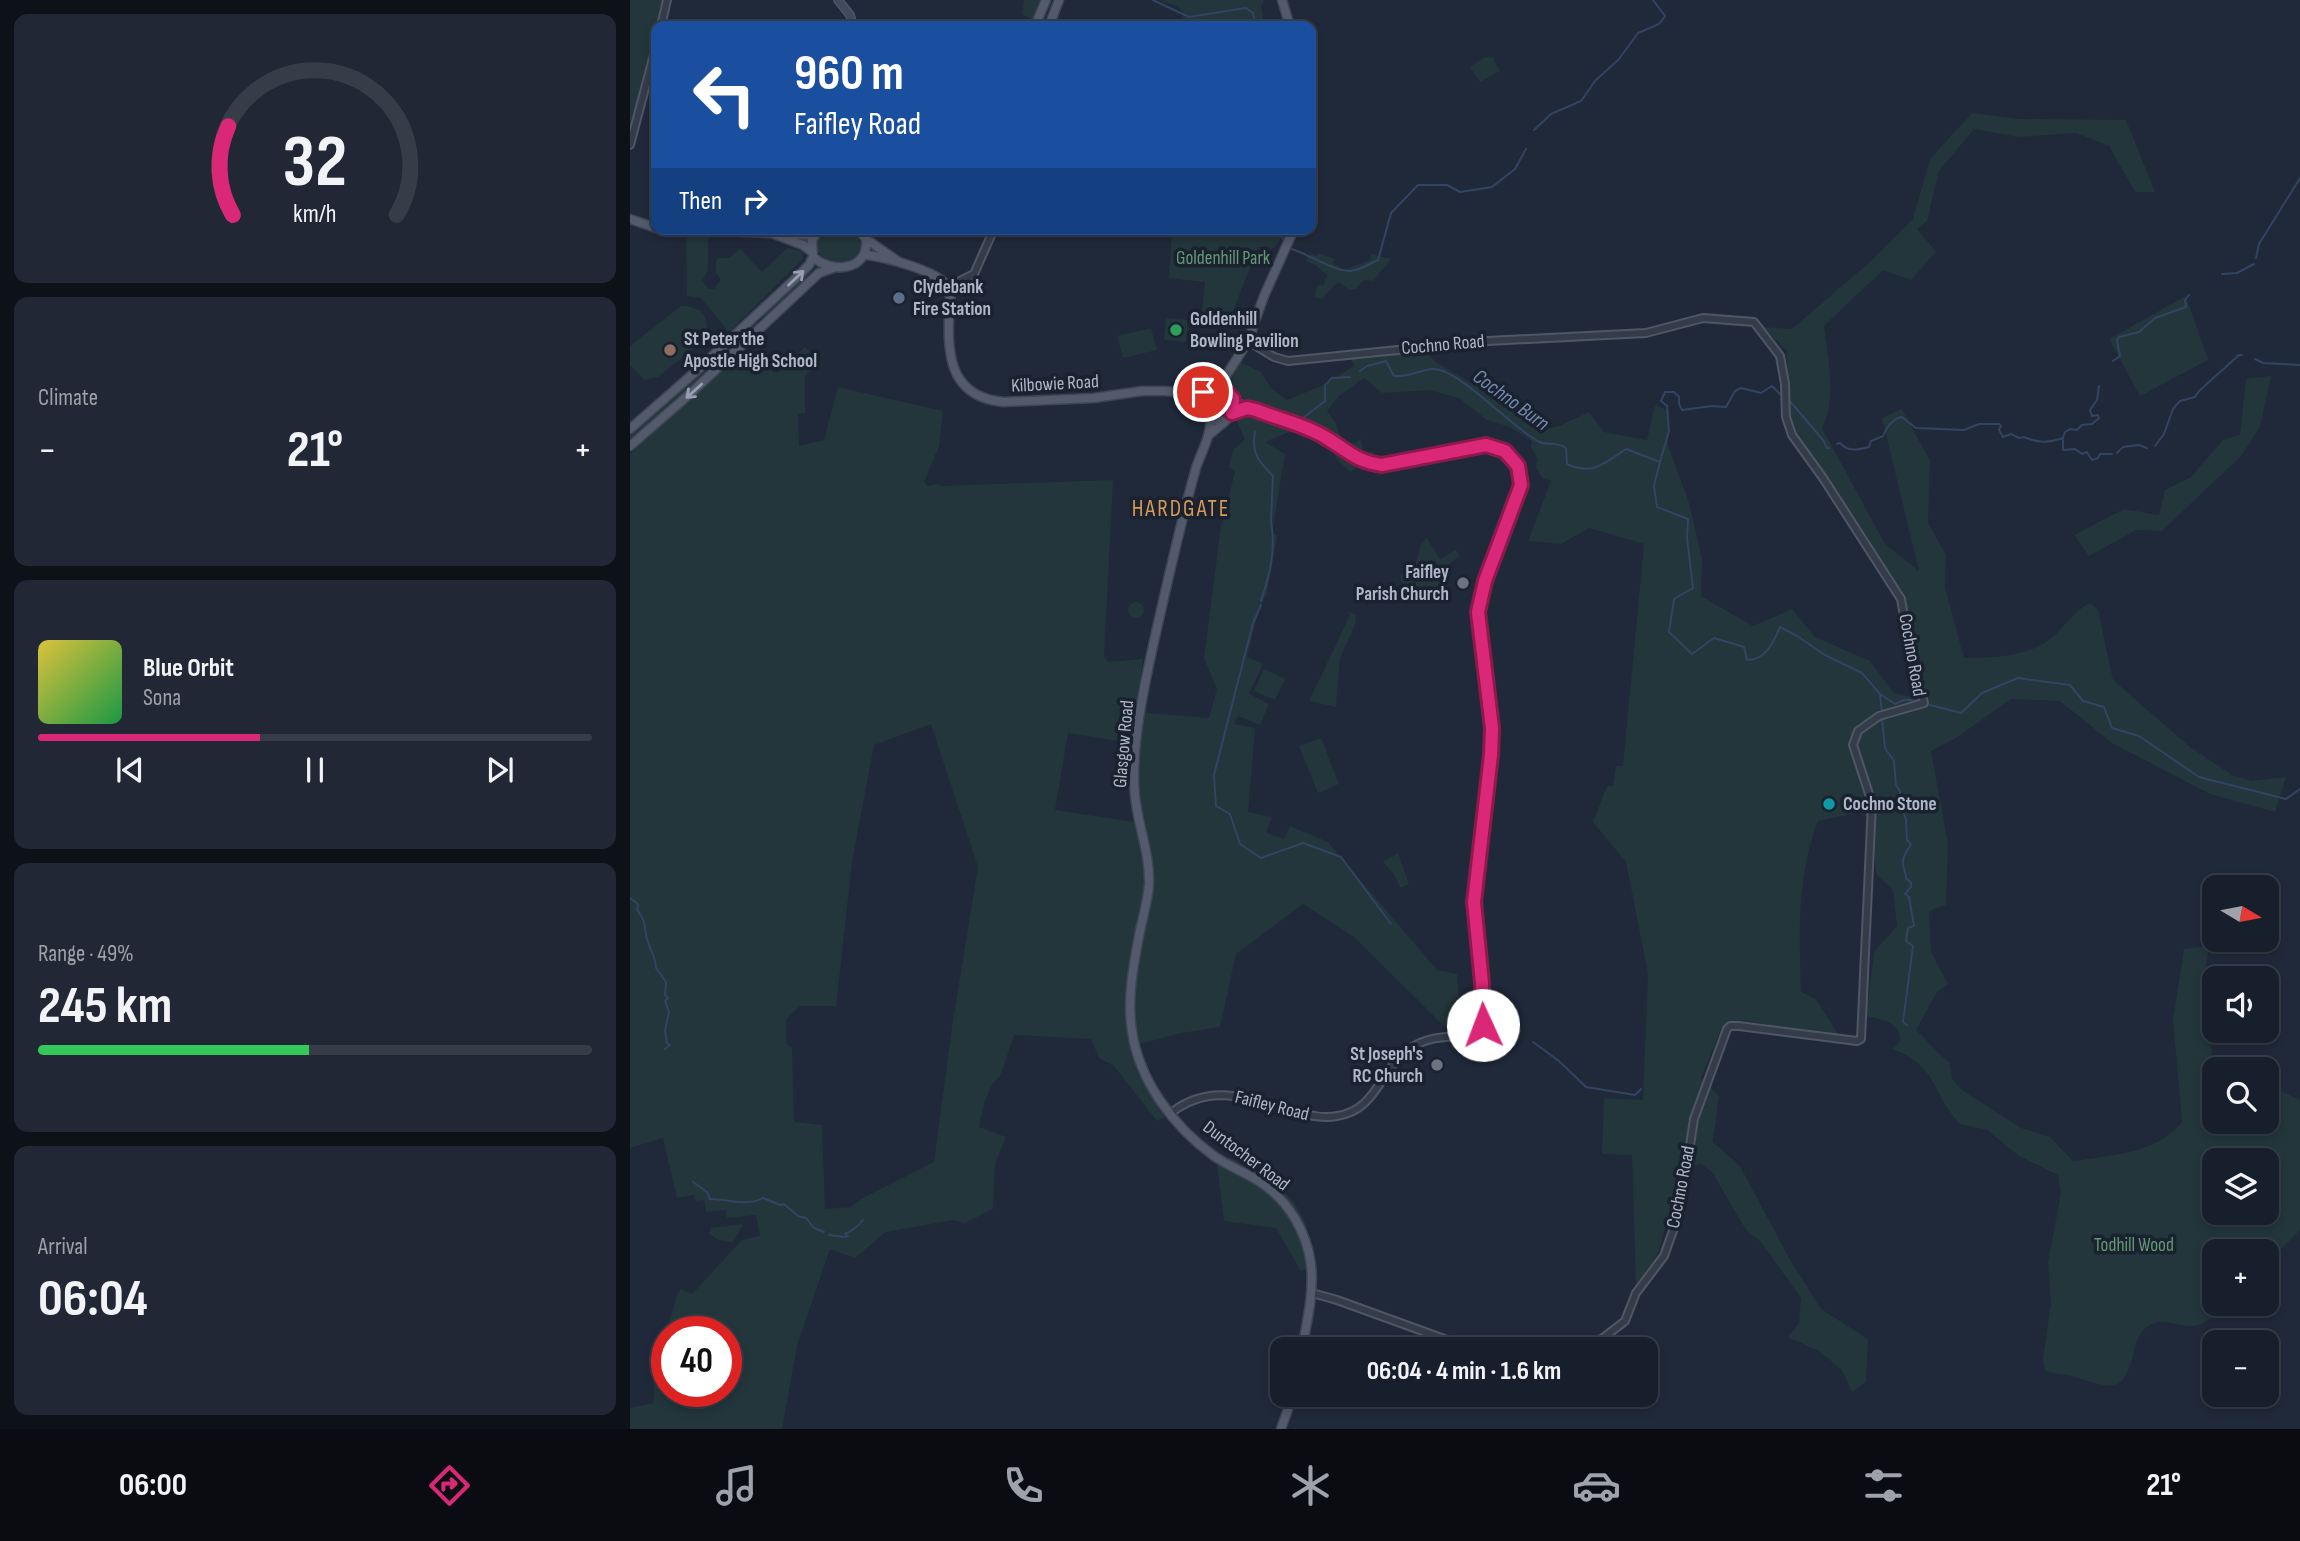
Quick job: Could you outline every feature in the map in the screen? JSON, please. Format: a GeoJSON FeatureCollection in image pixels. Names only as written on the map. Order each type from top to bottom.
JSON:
{"type":"FeatureCollection","features":[{"type":"Feature","properties":{"kind":"main road"},"geometry":{"type":"LineString","coordinates":[[838,0],[852,21]]}},
{"type":"Feature","properties":{"kind":"main road"},"geometry":{"type":"LineString","coordinates":[[1037,21],[1046,0]]}},
{"type":"Feature","properties":{"kind":"main road"},"geometry":{"type":"LineString","coordinates":[[1051,21],[1059,0]]}},
{"type":"Feature","properties":{"kind":"main road"},"geometry":{"type":"LineString","coordinates":[[1282,0],[1288,21]]}},
{"type":"Feature","properties":{"kind":"main road"},"geometry":{"type":"LineString","coordinates":[[630,219],[651,226]]}},
{"type":"Feature","properties":{"kind":"main road"},"geometry":{"type":"LineString","coordinates":[[776,235],[803,245],[821,263],[833,268]]}},
{"type":"Feature","properties":{"kind":"main road"},"geometry":{"type":"LineString","coordinates":[[630,429],[809,265],[816,235]]}},
{"type":"Feature","properties":{"kind":"main road"},"geometry":{"type":"LineString","coordinates":[[630,446],[820,273],[853,265],[864,255],[866,235]]}},
{"type":"Feature","properties":{"kind":"main road"},"geometry":{"type":"LineString","coordinates":[[866,235],[902,264]]}},
{"type":"Feature","properties":{"kind":"main road"},"geometry":{"type":"LineString","coordinates":[[1224,387],[1226,376],[1248,341],[1264,296],[1291,235]]}},
{"type":"Feature","properties":{"kind":"main road"},"geometry":{"type":"LineString","coordinates":[[864,255],[938,276],[948,287]]}},
{"type":"Feature","properties":{"kind":"main road","name":"Kilbowie Road"},"geometry":{"type":"LineString","coordinates":[[948,287],[950,360],[960,380],[980,397],[1003,402],[1094,398],[1142,391],[1193,394],[1203,392]]}},
{"type":"Feature","properties":{"kind":"main road"},"geometry":{"type":"LineString","coordinates":[[1201,407],[1203,392],[1226,376]]}},
{"type":"Feature","properties":{"kind":"main road"},"geometry":{"type":"LineString","coordinates":[[1180,393],[1201,407],[1210,418],[1224,421],[1232,413],[1233,399],[1224,387],[1212,385]]}},
{"type":"Feature","properties":{"kind":"main road","name":"Glasgow Road"},"geometry":{"type":"LineString","coordinates":[[1170,1109],[1161,1102],[1140,1061],[1131,1022],[1132,982],[1149,873],[1135,797],[1135,765],[1156,630],[1196,467],[1209,435],[1210,418]]}},
{"type":"Feature","properties":{"kind":"main road","name":"Glasgow Road"},"geometry":{"type":"LineString","coordinates":[[1209,435],[1224,421]]}},
{"type":"Feature","properties":{"kind":"main road","name":"Duntocher Road"},"geometry":{"type":"LineString","coordinates":[[1170,1109],[1206,1150],[1261,1183],[1283,1201],[1300,1229],[1309,1253],[1311,1293],[1304,1337]]}},
{"type":"Feature","properties":{"kind":"main road"},"geometry":{"type":"LineString","coordinates":[[1280,1429],[1288,1407]]}},
{"type":"Feature","properties":{"kind":"street"},"geometry":{"type":"LineString","coordinates":[[662,21],[667,0]]}},
{"type":"Feature","properties":{"kind":"street"},"geometry":{"type":"LineString","coordinates":[[630,143],[651,65]]}},
{"type":"Feature","properties":{"kind":"street"},"geometry":{"type":"LineString","coordinates":[[948,287],[974,274],[991,235]]}},
{"type":"Feature","properties":{"kind":"street","name":"Cochno Road"},"geometry":{"type":"LineString","coordinates":[[1248,341],[1275,358],[1288,361],[1488,341],[1646,333],[1703,318],[1754,322],[1780,356],[1785,384],[1786,417],[1792,435],[1901,599],[1911,656],[1924,703],[1882,714],[1858,731],[1853,746],[1871,803],[1861,1039],[1857,1041],[1740,1026],[1730,1026],[1727,1029],[1695,1119],[1679,1211],[1664,1256],[1636,1293],[1625,1321],[1604,1337]]}},
{"type":"Feature","properties":{"kind":"street","name":"Faifley Road"},"geometry":{"type":"LineString","coordinates":[[1170,1109],[1214,1094],[1319,1118],[1345,1115],[1370,1100],[1391,1065],[1413,1046],[1441,1036],[1476,1034],[1483,1025],[1474,902],[1492,728],[1478,612],[1485,581],[1521,485],[1518,466],[1505,451],[1486,445],[1382,465],[1368,463],[1348,454],[1327,438],[1247,408],[1233,399]]}},
{"type":"Feature","properties":{"kind":"street"},"geometry":{"type":"LineString","coordinates":[[1232,413],[1247,408]]}},
{"type":"Feature","properties":{"kind":"street"},"geometry":{"type":"LineString","coordinates":[[1311,1293],[1439,1337]]}},
{"type":"Feature","properties":{"kind":"green space"},"geometry":{"type":"Polygon","coordinates":[[[630,0],[667,0],[662,21],[651,21],[651,67],[636,126],[630,125],[630,0]]]}},
{"type":"Feature","properties":{"kind":"green space"},"geometry":{"type":"Polygon","coordinates":[[[1024,0],[1046,0],[1038,21],[1022,14],[1024,0]]]}},
{"type":"Feature","properties":{"kind":"green space"},"geometry":{"type":"Polygon","coordinates":[[[1158,0],[1264,0],[1261,7],[1264,21],[1182,21],[1183,12],[1177,6],[1158,0]]]}},
{"type":"Feature","properties":{"kind":"green space"},"geometry":{"type":"Polygon","coordinates":[[[1485,57],[1493,58],[1500,71],[1480,82],[1470,67],[1485,57]]]}},
{"type":"Feature","properties":{"kind":"green space","name":"Todhill Wood"},"geometry":{"type":"Polygon","coordinates":[[[1972,113],[2019,119],[2126,120],[2155,192],[2135,192],[2109,146],[2076,133],[2018,137],[1974,129],[1939,171],[1927,221],[1917,229],[1936,252],[1911,280],[1883,270],[1824,326],[1830,391],[1827,416],[1822,428],[1885,544],[1919,571],[1882,418],[1902,409],[1930,461],[1928,523],[1946,555],[1945,587],[1964,658],[2008,655],[2040,646],[2090,603],[2098,610],[2113,680],[2190,747],[2232,775],[2252,781],[2286,777],[2275,812],[2210,794],[2112,743],[2060,701],[2011,699],[1956,738],[1931,751],[1948,844],[1946,905],[1929,911],[1931,952],[1948,984],[1937,992],[1916,1030],[1950,1063],[1952,1079],[1962,1090],[2021,1128],[2050,1137],[2073,1161],[2132,1151],[2160,1141],[2182,1122],[2173,1020],[2184,949],[2202,947],[2202,952],[2208,952],[2206,966],[2202,966],[2202,1043],[2211,1043],[2213,1057],[2202,1057],[2202,1134],[2279,1134],[2279,1092],[2300,1100],[2300,1230],[2279,1251],[2279,1239],[2202,1239],[2202,1316],[2214,1316],[2197,1325],[2160,1322],[2147,1327],[2137,1340],[2125,1376],[2114,1385],[2107,1386],[2045,1371],[2043,1358],[2051,1303],[2048,1262],[2061,1193],[2058,1175],[2019,1156],[1987,1130],[1960,1124],[1927,1072],[1907,1056],[1892,1049],[1901,1041],[1893,1025],[1866,1016],[1874,952],[1897,926],[1893,890],[1876,874],[1872,820],[1860,812],[1818,821],[1806,862],[1801,905],[1801,992],[1816,999],[1839,1036],[1740,1020],[1721,1029],[1701,1078],[1719,1096],[1713,1142],[1740,1166],[1789,1258],[1821,1309],[1868,1339],[1866,1382],[1852,1392],[1842,1370],[1819,1351],[1788,1337],[1799,1323],[1801,1298],[1761,1242],[1746,1230],[1712,1172],[1701,1164],[1683,1167],[1656,1260],[1636,1285],[1632,1155],[1602,1154],[1604,1098],[1643,1100],[1648,974],[1626,862],[1593,822],[1607,786],[1613,786],[1616,766],[1623,766],[1644,544],[1589,528],[1561,544],[1528,541],[1551,481],[1542,478],[1536,467],[1538,459],[1531,447],[1532,441],[1510,427],[1487,420],[1459,398],[1429,390],[1382,393],[1364,378],[1339,396],[1327,411],[1336,424],[1342,441],[1355,443],[1361,439],[1363,451],[1373,452],[1376,458],[1393,458],[1391,462],[1364,459],[1351,472],[1336,459],[1329,433],[1260,409],[1237,393],[1230,383],[1240,362],[1261,372],[1271,388],[1287,400],[1324,385],[1354,366],[1350,356],[1426,350],[1434,361],[1510,406],[1543,430],[1559,426],[1589,412],[1604,432],[1647,440],[1655,405],[1669,411],[1668,445],[1690,506],[1702,560],[1701,596],[1753,626],[1792,609],[1815,637],[1870,661],[1894,693],[1921,699],[1902,591],[1794,430],[1788,413],[1787,351],[1763,327],[1792,329],[1872,260],[1913,219],[1930,159],[1972,113]]]}},
{"type":"Feature","properties":{"kind":"green space"},"geometry":{"type":"Polygon","coordinates":[[[689,235],[710,237],[708,270],[702,280],[708,289],[714,289],[721,280],[716,273],[718,258],[729,258],[740,249],[762,272],[787,248],[801,251],[803,259],[729,332],[701,298],[687,296],[686,239],[689,235]]]}},
{"type":"Feature","properties":{"kind":"green space"},"geometry":{"type":"Polygon","coordinates":[[[822,235],[856,235],[861,245],[856,257],[835,262],[820,254],[817,241],[822,235]]]}},
{"type":"Feature","properties":{"kind":"green space","name":"Goldenhill Park"},"geometry":{"type":"Polygon","coordinates":[[[1172,235],[1278,235],[1280,239],[1274,248],[1258,247],[1230,319],[1202,312],[1205,282],[1169,278],[1172,235]]]}},
{"type":"Feature","properties":{"kind":"green space"},"geometry":{"type":"Polygon","coordinates":[[[1310,253],[1335,259],[1332,263],[1344,270],[1370,260],[1371,254],[1391,259],[1373,281],[1363,281],[1357,289],[1350,290],[1338,282],[1322,299],[1314,297],[1318,285],[1323,286],[1327,275],[1306,261],[1310,253]]]}},
{"type":"Feature","properties":{"kind":"green space"},"geometry":{"type":"Polygon","coordinates":[[[812,266],[809,278],[767,317],[765,311],[812,266]]]}},
{"type":"Feature","properties":{"kind":"green space"},"geometry":{"type":"Polygon","coordinates":[[[2186,296],[2208,360],[2140,396],[2109,339],[2186,296]]]}},
{"type":"Feature","properties":{"kind":"green space"},"geometry":{"type":"Polygon","coordinates":[[[681,306],[701,311],[707,327],[704,338],[658,377],[644,380],[630,365],[630,346],[681,306]]]}},
{"type":"Feature","properties":{"kind":"green space","name":"Goldenhill Bowling Pavilion"},"geometry":{"type":"Polygon","coordinates":[[[1166,318],[1188,320],[1186,342],[1164,340],[1166,318]]]}},
{"type":"Feature","properties":{"kind":"green space"},"geometry":{"type":"Polygon","coordinates":[[[756,321],[760,325],[630,442],[630,433],[756,321]]]}},
{"type":"Feature","properties":{"kind":"green space"},"geometry":{"type":"Polygon","coordinates":[[[1151,328],[1157,350],[1123,358],[1117,336],[1151,328]]]}},
{"type":"Feature","properties":{"kind":"green space"},"geometry":{"type":"Polygon","coordinates":[[[805,347],[819,362],[805,376],[805,413],[798,414],[799,446],[824,440],[838,387],[943,411],[939,446],[924,482],[928,486],[1113,480],[1104,657],[1109,662],[1143,659],[1136,712],[1209,718],[1217,689],[1204,658],[1221,526],[1235,472],[1229,467],[1233,450],[1245,439],[1237,422],[1245,414],[1268,420],[1291,431],[1265,442],[1285,454],[1272,532],[1277,536],[1267,594],[1259,608],[1247,657],[1263,664],[1249,694],[1269,704],[1260,725],[1238,716],[1234,724],[1255,728],[1248,812],[1272,817],[1266,833],[1284,839],[1290,826],[1328,842],[1437,970],[1457,974],[1462,1028],[1448,1030],[1354,937],[1303,904],[1236,954],[1220,1027],[1131,1046],[1138,1074],[1167,1116],[1157,1121],[1114,1066],[1099,1058],[1091,1039],[1014,1035],[1001,1074],[991,1086],[984,1104],[979,1127],[1006,1137],[995,1164],[993,1209],[965,1223],[953,1220],[886,1232],[855,1258],[830,1249],[797,1346],[782,1429],[630,1429],[630,1408],[651,1404],[651,1407],[742,1407],[742,1316],[671,1316],[681,1289],[692,1294],[742,1240],[760,1236],[756,1215],[727,1218],[726,1210],[706,1212],[704,1200],[696,1201],[694,1195],[677,1198],[663,1138],[630,1148],[630,454],[737,356],[749,362],[762,360],[773,372],[779,372],[805,347]],[[931,724],[874,745],[852,862],[836,1006],[799,1006],[786,1019],[786,1043],[792,1048],[794,1122],[822,1125],[825,1209],[850,1207],[934,1162],[952,1027],[978,867],[931,724]],[[1068,733],[1055,810],[1134,822],[1129,782],[1130,743],[1068,733]]]}},
{"type":"Feature","properties":{"kind":"green space"},"geometry":{"type":"Polygon","coordinates":[[[2271,376],[2260,427],[2241,456],[2162,531],[2136,530],[2089,556],[2074,535],[2124,509],[2159,515],[2165,490],[2191,477],[2223,440],[2240,435],[2246,379],[2271,376]]]}},
{"type":"Feature","properties":{"kind":"green space"},"geometry":{"type":"Polygon","coordinates":[[[1217,391],[1226,394],[1229,403],[1226,412],[1217,415],[1208,412],[1205,403],[1208,394],[1217,391]]]}},
{"type":"Feature","properties":{"kind":"green space"},"geometry":{"type":"Polygon","coordinates":[[[1427,538],[1440,559],[1456,550],[1460,556],[1450,563],[1440,598],[1423,595],[1401,582],[1401,574],[1413,575],[1421,544],[1427,538]]]}},
{"type":"Feature","properties":{"kind":"green space"},"geometry":{"type":"Polygon","coordinates":[[[1136,602],[1144,610],[1136,618],[1128,610],[1136,602]]]}},
{"type":"Feature","properties":{"kind":"green space"},"geometry":{"type":"Polygon","coordinates":[[[1348,611],[1356,615],[1355,625],[1340,658],[1336,707],[1309,701],[1350,615],[1348,611]]]}},
{"type":"Feature","properties":{"kind":"green space"},"geometry":{"type":"Polygon","coordinates":[[[1264,669],[1285,679],[1275,700],[1254,691],[1264,669]]]}},
{"type":"Feature","properties":{"kind":"green space"},"geometry":{"type":"Polygon","coordinates":[[[1321,738],[1339,784],[1318,793],[1299,746],[1321,738]]]}},
{"type":"Feature","properties":{"kind":"green space"},"geometry":{"type":"Polygon","coordinates":[[[1398,853],[1409,884],[1400,888],[1394,874],[1383,862],[1398,853]]]}},
{"type":"Feature","properties":{"kind":"green space"},"geometry":{"type":"Polygon","coordinates":[[[1229,1157],[1261,1175],[1290,1198],[1305,1223],[1316,1266],[1301,1271],[1276,1228],[1224,1221],[1217,1164],[1229,1157]]]}},
{"type":"Feature","properties":{"kind":"green space"},"geometry":{"type":"Polygon","coordinates":[[[743,1224],[733,1242],[719,1240],[709,1234],[711,1228],[743,1224]]]}},
{"type":"Feature","properties":{"kind":"waterway"},"geometry":{"type":"LineString","coordinates":[[1153,0],[1189,17],[1246,8],[1253,13],[1255,21]]}},
{"type":"Feature","properties":{"kind":"waterway"},"geometry":{"type":"LineString","coordinates":[[1534,130],[1551,114],[1581,101],[1595,81],[1619,59],[1638,33],[1659,24],[1665,16],[1653,0]]}},
{"type":"Feature","properties":{"kind":"waterway"},"geometry":{"type":"LineString","coordinates":[[1292,249],[1337,269],[1351,271],[1361,268],[1378,260],[1391,213],[1418,185],[1447,185],[1460,192],[1492,187],[1515,169],[1526,149]]}},
{"type":"Feature","properties":{"kind":"waterway"},"geometry":{"type":"LineString","coordinates":[[2256,258],[2259,244],[2300,178]]}},
{"type":"Feature","properties":{"kind":"waterway"},"geometry":{"type":"LineString","coordinates":[[1280,235],[1283,239]]}},
{"type":"Feature","properties":{"kind":"waterway"},"geometry":{"type":"LineString","coordinates":[[2222,274],[2237,273],[2254,264]]}},
{"type":"Feature","properties":{"kind":"waterway"},"geometry":{"type":"LineString","coordinates":[[2113,361],[2120,356],[2117,340],[2119,337],[2139,332],[2155,318],[2186,307],[2185,300],[2189,295]]}},
{"type":"Feature","properties":{"kind":"waterway"},"geometry":{"type":"LineString","coordinates":[[2155,446],[2164,434],[2173,409],[2180,401],[2195,397],[2242,355]]}},
{"type":"Feature","properties":{"kind":"waterway"},"geometry":{"type":"LineString","coordinates":[[2255,359],[2263,363],[2300,365]]}},
{"type":"Feature","properties":{"kind":"waterway","name":"Cochno Burn"},"geometry":{"type":"LineString","coordinates":[[1360,371],[1367,366],[1386,361],[1394,376],[1432,369],[1444,371],[1471,388],[1529,435],[1543,443],[1566,448],[1567,464],[1576,467],[1584,469],[1598,466],[1626,449],[1660,462],[1654,486],[1657,507],[1688,519],[1687,538],[1693,588],[1674,599],[1669,632],[1692,654],[1714,638],[1744,647],[1747,660],[1754,659],[1768,650],[1780,627],[1825,655],[1862,673],[1880,694],[1895,704],[1904,700],[1918,700]]}},
{"type":"Feature","properties":{"kind":"waterway","name":"Cochno Burn"},"geometry":{"type":"LineString","coordinates":[[1303,418],[1325,401],[1325,385],[1332,378],[1350,377]]}},
{"type":"Feature","properties":{"kind":"waterway"},"geometry":{"type":"LineString","coordinates":[[1660,462],[1669,431],[1667,406],[1661,401],[1665,392],[1674,392],[1679,397],[1682,410],[1726,407],[1735,391],[1741,388],[1761,393],[1772,386],[1781,395]]}},
{"type":"Feature","properties":{"kind":"waterway"},"geometry":{"type":"LineString","coordinates":[[1837,444],[1853,450],[1869,447],[1871,441],[1883,436],[1890,424],[1902,417],[1916,428],[1964,430],[1979,424],[1999,424],[2003,437],[2011,434],[2019,438],[2053,441],[2063,438],[2065,432],[2070,429],[2077,430],[2099,418],[2098,415],[2092,416],[2090,410],[2097,400],[2099,386]]}},
{"type":"Feature","properties":{"kind":"waterway"},"geometry":{"type":"LineString","coordinates":[[1789,400],[1829,448]]}},
{"type":"Feature","properties":{"kind":"waterway"},"geometry":{"type":"LineString","coordinates":[[1255,432],[1254,446],[1257,457],[1273,476],[1271,519]]}},
{"type":"Feature","properties":{"kind":"waterway"},"geometry":{"type":"LineString","coordinates":[[2063,440],[2063,450],[2075,449],[2082,454],[2087,452],[2092,460],[2100,454],[2112,454]]}},
{"type":"Feature","properties":{"kind":"waterway"},"geometry":{"type":"LineString","coordinates":[[2117,453],[2123,447],[2139,445],[2147,448]]}},
{"type":"Feature","properties":{"kind":"waterway"},"geometry":{"type":"LineString","coordinates":[[1261,601],[1271,562],[1271,521]]}},
{"type":"Feature","properties":{"kind":"waterway"},"geometry":{"type":"LineString","coordinates":[[1261,605],[1253,623],[1214,775],[1216,806],[1230,814],[1240,844],[1261,858],[1303,843],[1341,857],[1391,924]]}},
{"type":"Feature","properties":{"kind":"waterway","name":"Cochno Burn"},"geometry":{"type":"LineString","coordinates":[[1930,705],[1961,713],[1982,693],[2018,678],[2070,685],[2083,701],[2104,707],[2112,728],[2139,736],[2199,777],[2286,799],[2300,789]]}},
{"type":"Feature","properties":{"kind":"waterway"},"geometry":{"type":"LineString","coordinates":[[1880,694],[1882,713]]}},
{"type":"Feature","properties":{"kind":"waterway"},"geometry":{"type":"LineString","coordinates":[[1882,719],[1885,748],[1894,761],[1896,785],[1900,791],[1900,800],[1905,804],[1902,810],[1906,819],[1907,840],[1911,844],[1903,860],[1906,878],[1911,883],[1905,894],[1909,897],[1914,926],[1908,928],[1906,941],[1913,946],[1903,1022],[1907,1025]]}},
{"type":"Feature","properties":{"kind":"waterway"},"geometry":{"type":"LineString","coordinates":[[630,898],[638,904],[637,910],[644,922],[656,968],[666,982],[665,995],[668,998],[665,1001],[669,1012],[665,1030],[667,1043],[670,1045],[665,1049]]}},
{"type":"Feature","properties":{"kind":"waterway"},"geometry":{"type":"LineString","coordinates":[[1533,1042],[1559,1061],[1586,1087],[1635,1095],[1641,1089]]}},
{"type":"Feature","properties":{"kind":"waterway"},"geometry":{"type":"LineString","coordinates":[[693,1182],[707,1192],[710,1199],[744,1202],[763,1198],[784,1204],[798,1216],[806,1218],[814,1228],[824,1232]]}},
{"type":"Feature","properties":{"kind":"waterway"},"geometry":{"type":"LineString","coordinates":[[829,1235],[848,1236],[845,1234],[863,1220]]}},
{"type":"Feature","properties":{"kind":"place","name":"Clydebank Fire Station"},"geometry":{"type":"Point","coordinates":[899,298]}},
{"type":"Feature","properties":{"kind":"place","name":"Goldenhill Bowling Pavilion"},"geometry":{"type":"Point","coordinates":[1176,330]}},
{"type":"Feature","properties":{"kind":"place","name":"St Peter the Apostle High School"},"geometry":{"type":"Point","coordinates":[670,350]}},
{"type":"Feature","properties":{"kind":"place","name":"Faifley Parish Church"},"geometry":{"type":"Point","coordinates":[1463,583]}},
{"type":"Feature","properties":{"kind":"place","name":"Cochno Stone"},"geometry":{"type":"Point","coordinates":[1829,804]}},
{"type":"Feature","properties":{"kind":"place","name":"St Joseph's RC Church"},"geometry":{"type":"Point","coordinates":[1437,1065]}},
{"type":"Feature","properties":{"kind":"district","name":"HARDGATE"},"geometry":{"type":"Point","coordinates":[1181,509]}},
{"type":"Feature","properties":{"kind":"route"},"geometry":{"type":"LineString","coordinates":[[1203,392],[1212,385],[1222,386],[1233,399],[1232,413],[1247,408],[1256,410],[1327,438],[1348,454],[1368,463],[1382,465],[1486,445],[1505,451],[1518,466],[1521,485],[1485,581],[1478,612],[1492,728],[1474,902],[1483,1025]]}}]}
